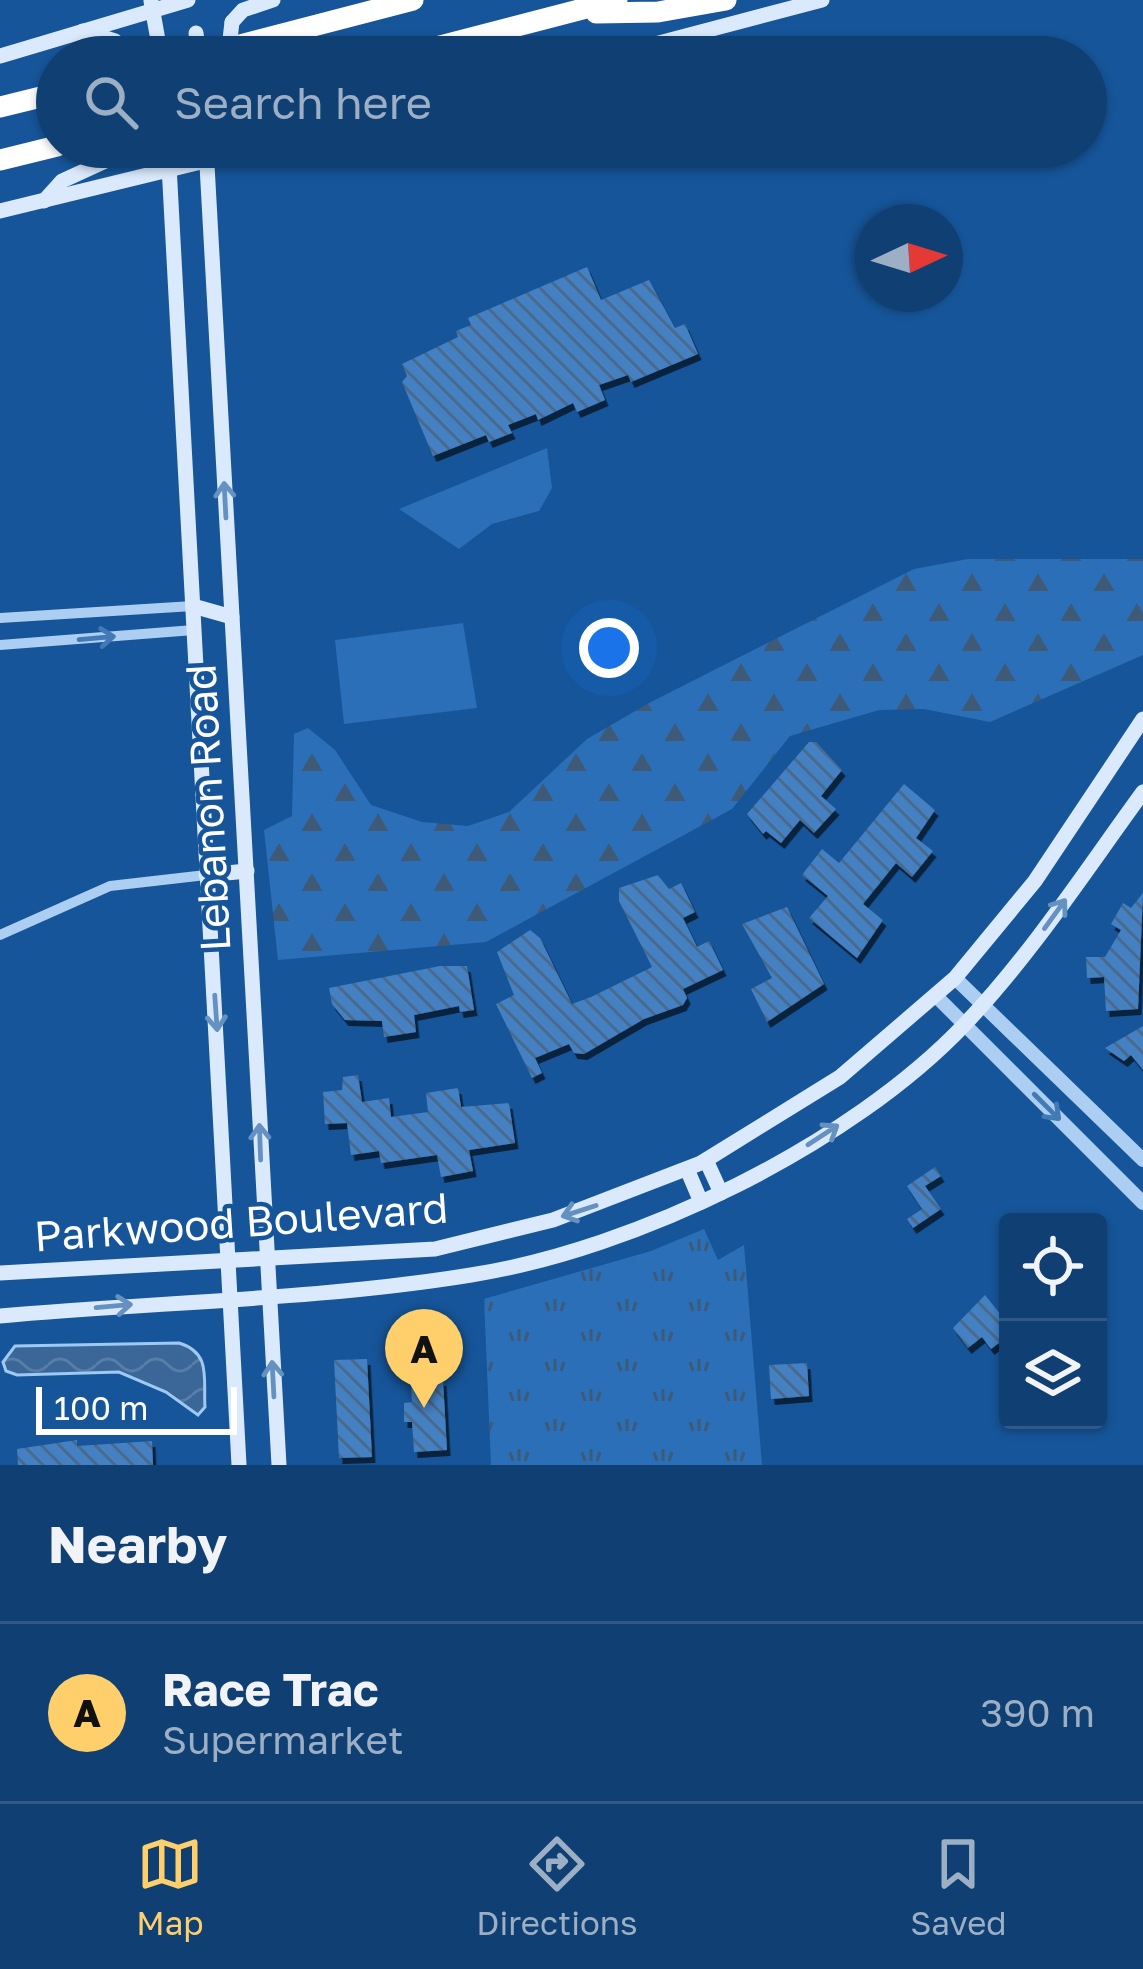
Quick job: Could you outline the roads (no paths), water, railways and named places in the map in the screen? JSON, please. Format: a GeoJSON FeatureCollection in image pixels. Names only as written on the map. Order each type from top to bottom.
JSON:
{"type":"FeatureCollection","features":[{"type":"Feature","properties":{"kind":"highway"},"geometry":{"type":"LineString","coordinates":[[277,36],[413,0]]}},
{"type":"Feature","properties":{"kind":"highway"},"geometry":{"type":"LineString","coordinates":[[480,36],[617,0]]}},
{"type":"Feature","properties":{"kind":"highway"},"geometry":{"type":"LineString","coordinates":[[569,13],[658,12],[727,0]]}},
{"type":"Feature","properties":{"kind":"highway"},"geometry":{"type":"LineString","coordinates":[[0,107],[36,98]]}},
{"type":"Feature","properties":{"kind":"highway"},"geometry":{"type":"LineString","coordinates":[[0,160],[36,151]]}},
{"type":"Feature","properties":{"kind":"main road"},"geometry":{"type":"LineString","coordinates":[[66,36],[151,4],[189,0],[196,36]]}},
{"type":"Feature","properties":{"kind":"main road"},"geometry":{"type":"LineString","coordinates":[[230,36],[232,22],[243,10],[273,0]]}},
{"type":"Feature","properties":{"kind":"main road"},"geometry":{"type":"LineString","coordinates":[[686,36],[822,0]]}},
{"type":"Feature","properties":{"kind":"main road"},"geometry":{"type":"LineString","coordinates":[[151,4],[157,36]]}},
{"type":"Feature","properties":{"kind":"main road"},"geometry":{"type":"LineString","coordinates":[[83,31],[94,36]]}},
{"type":"Feature","properties":{"kind":"main road"},"geometry":{"type":"LineString","coordinates":[[0,56],[36,45]]}},
{"type":"Feature","properties":{"kind":"main road"},"geometry":{"type":"LineString","coordinates":[[44,201],[62,181],[91,168]]}},
{"type":"Feature","properties":{"kind":"main road"},"geometry":{"type":"LineString","coordinates":[[0,211],[174,168]]}},
{"type":"Feature","properties":{"kind":"main road","name":"Lebanon Road"},"geometry":{"type":"LineString","coordinates":[[208,168],[278,1465]]}},
{"type":"Feature","properties":{"kind":"main road","name":"Lebanon Road"},"geometry":{"type":"LineString","coordinates":[[169,170],[239,1465]]}},
{"type":"Feature","properties":{"kind":"main road"},"geometry":{"type":"LineString","coordinates":[[193,606],[232,617]]}},
{"type":"Feature","properties":{"kind":"main road"},"geometry":{"type":"LineString","coordinates":[[194,629],[232,617]]}},
{"type":"Feature","properties":{"kind":"main road","name":"Parkwood Boulevard"},"geometry":{"type":"LineString","coordinates":[[0,1274],[365,1255],[473,1242],[595,1206],[688,1169],[839,1077],[955,978],[1035,881],[1143,719]]}},
{"type":"Feature","properties":{"kind":"main road","name":"Parkwood Boulevard"},"geometry":{"type":"LineString","coordinates":[[0,1316],[486,1272],[721,1193],[877,1100],[965,1024],[1035,942],[1143,792]]}},
{"type":"Feature","properties":{"kind":"main road"},"geometry":{"type":"LineString","coordinates":[[206,875],[247,872]]}},
{"type":"Feature","properties":{"kind":"main road"},"geometry":{"type":"LineString","coordinates":[[706,1160],[721,1193]]}},
{"type":"Feature","properties":{"kind":"main road"},"geometry":{"type":"LineString","coordinates":[[688,1169],[700,1202]]}},
{"type":"Feature","properties":{"kind":"street"},"geometry":{"type":"LineString","coordinates":[[0,618],[193,606]]}},
{"type":"Feature","properties":{"kind":"street"},"geometry":{"type":"LineString","coordinates":[[0,645],[194,629]]}},
{"type":"Feature","properties":{"kind":"street"},"geometry":{"type":"LineString","coordinates":[[0,934],[110,886],[206,875]]}},
{"type":"Feature","properties":{"kind":"street"},"geometry":{"type":"LineString","coordinates":[[955,978],[1143,1160]]}},
{"type":"Feature","properties":{"kind":"street"},"geometry":{"type":"LineString","coordinates":[[936,996],[1140,1193]]}},
{"type":"Feature","properties":{"kind":"water"},"geometry":{"type":"Polygon","coordinates":[[[179,1343],[197,1353],[204,1368],[205,1407],[198,1415],[166,1392],[119,1372],[17,1375],[6,1371],[3,1362],[15,1346],[179,1343]]]}},
{"type":"Feature","properties":{"kind":"place","name":"Race Trac"},"geometry":{"type":"Point","coordinates":[424,1408]}}]}
